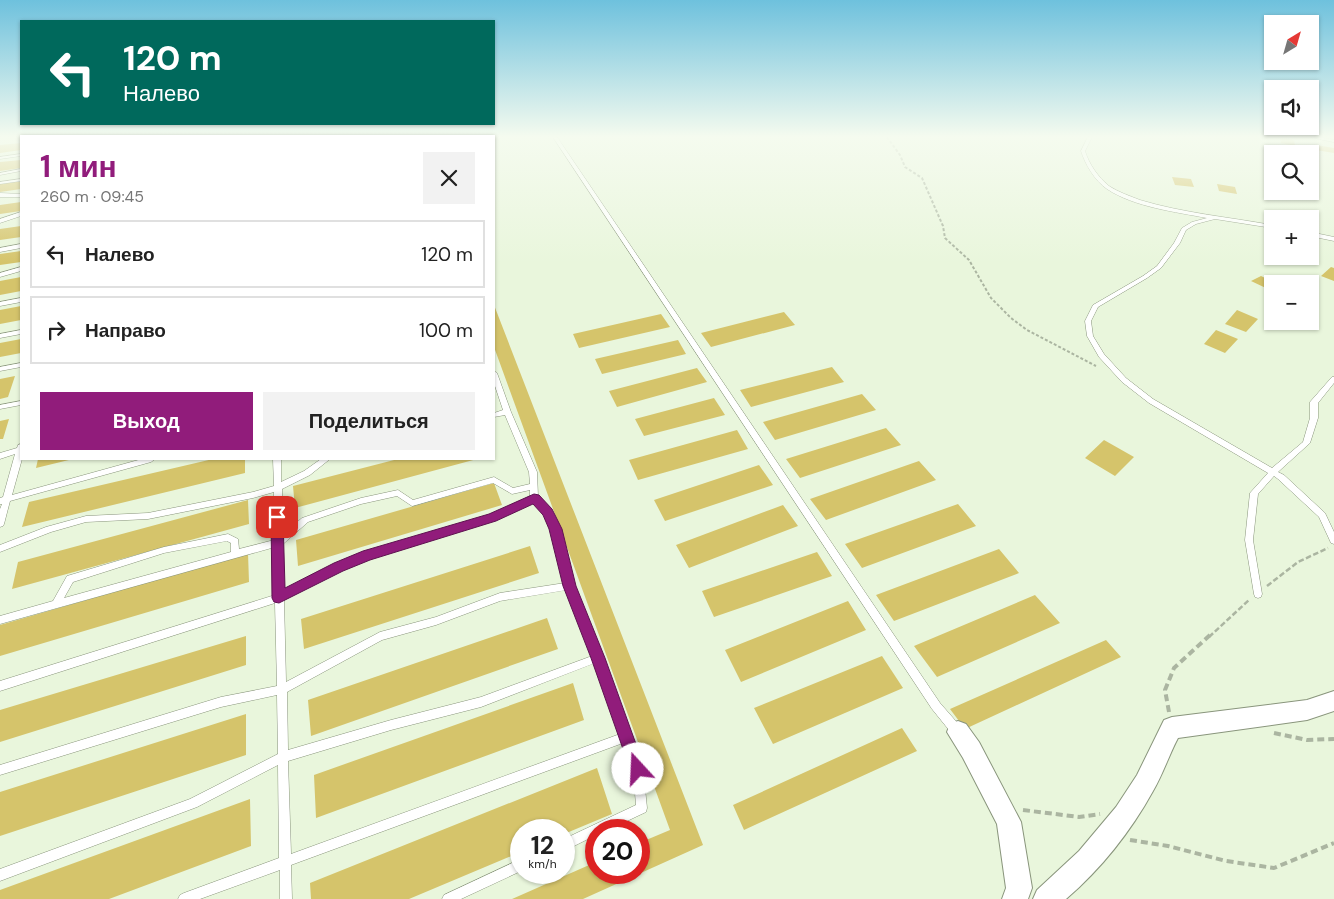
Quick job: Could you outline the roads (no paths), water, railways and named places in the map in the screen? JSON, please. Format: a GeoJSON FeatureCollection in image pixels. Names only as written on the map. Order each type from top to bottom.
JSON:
{"type":"FeatureCollection","features":[{"type":"Feature","properties":{"kind":"street"},"geometry":{"type":"LineString","coordinates":[[1046,899],[1071,878],[1115,830],[1145,782],[1172,728],[1307,710],[1334,701]]}},
{"type":"Feature","properties":{"kind":"street"},"geometry":{"type":"LineString","coordinates":[[958,732],[971,750],[1009,822],[1019,888],[1016,899]]}},
{"type":"Feature","properties":{"kind":"lane"},"geometry":{"type":"LineString","coordinates":[[583,179],[930,698],[958,732]]}},
{"type":"Feature","properties":{"kind":"lane"},"geometry":{"type":"LineString","coordinates":[[1101,179],[1108,188],[1173,210],[1264,225]]}},
{"type":"Feature","properties":{"kind":"lane"},"geometry":{"type":"LineString","coordinates":[[0,183],[20,180]]}},
{"type":"Feature","properties":{"kind":"lane"},"geometry":{"type":"LineString","coordinates":[[0,196],[20,196]]}},
{"type":"Feature","properties":{"kind":"lane"},"geometry":{"type":"LineString","coordinates":[[0,221],[20,214]]}},
{"type":"Feature","properties":{"kind":"lane"},"geometry":{"type":"LineString","coordinates":[[1215,217],[1194,223],[1184,229],[1177,243],[1159,267],[1095,306],[1088,321],[1090,336],[1101,355],[1124,380],[1176,416],[1281,478],[1322,515],[1334,541]]}},
{"type":"Feature","properties":{"kind":"lane"},"geometry":{"type":"LineString","coordinates":[[1319,236],[1334,240]]}},
{"type":"Feature","properties":{"kind":"lane"},"geometry":{"type":"LineString","coordinates":[[0,250],[20,246]]}},
{"type":"Feature","properties":{"kind":"lane"},"geometry":{"type":"LineString","coordinates":[[0,275],[20,269]]}},
{"type":"Feature","properties":{"kind":"lane"},"geometry":{"type":"LineString","coordinates":[[0,304],[20,300]]}},
{"type":"Feature","properties":{"kind":"lane"},"geometry":{"type":"LineString","coordinates":[[0,336],[20,332]]}},
{"type":"Feature","properties":{"kind":"lane"},"geometry":{"type":"LineString","coordinates":[[0,369],[20,365]]}},
{"type":"Feature","properties":{"kind":"lane"},"geometry":{"type":"LineString","coordinates":[[1258,594],[1249,540],[1254,493],[1272,473],[1306,443],[1314,418],[1314,402],[1334,379]]}},
{"type":"Feature","properties":{"kind":"lane"},"geometry":{"type":"LineString","coordinates":[[496,384],[533,472],[534,498],[548,512],[555,529],[570,586],[638,769],[642,808],[575,840]]}},
{"type":"Feature","properties":{"kind":"lane"},"geometry":{"type":"LineString","coordinates":[[0,407],[20,403]]}},
{"type":"Feature","properties":{"kind":"lane"},"geometry":{"type":"LineString","coordinates":[[495,415],[508,412]]}},
{"type":"Feature","properties":{"kind":"lane"},"geometry":{"type":"LineString","coordinates":[[0,456],[20,449]]}},
{"type":"Feature","properties":{"kind":"lane"},"geometry":{"type":"LineString","coordinates":[[0,524],[4,500],[20,452]]}},
{"type":"Feature","properties":{"kind":"lane"},"geometry":{"type":"LineString","coordinates":[[4,500],[77,478],[147,460]]}},
{"type":"Feature","properties":{"kind":"lane"},"geometry":{"type":"LineString","coordinates":[[277,460],[286,899]]}},
{"type":"Feature","properties":{"kind":"lane"},"geometry":{"type":"LineString","coordinates":[[0,549],[50,529],[86,520],[148,516],[253,495],[277,488],[307,473],[325,460]]}},
{"type":"Feature","properties":{"kind":"lane"},"geometry":{"type":"LineString","coordinates":[[0,620],[235,554],[278,544],[305,520],[361,501],[398,493],[412,503],[494,480],[512,491],[534,486]]}},
{"type":"Feature","properties":{"kind":"lane"},"geometry":{"type":"LineString","coordinates":[[0,686],[279,598],[338,567],[368,555],[492,518],[534,498]]}},
{"type":"Feature","properties":{"kind":"lane"},"geometry":{"type":"LineString","coordinates":[[56,605],[70,579],[111,565],[164,550],[228,536],[236,541],[235,554]]}},
{"type":"Feature","properties":{"kind":"lane"},"geometry":{"type":"LineString","coordinates":[[0,770],[221,702],[281,690],[380,636],[436,621],[500,597],[570,586]]}},
{"type":"Feature","properties":{"kind":"lane"},"geometry":{"type":"LineString","coordinates":[[0,875],[193,803],[283,756],[481,702],[598,658]]}},
{"type":"Feature","properties":{"kind":"lane"},"geometry":{"type":"LineString","coordinates":[[184,899],[626,737]]}},
{"type":"Feature","properties":{"kind":"lane"},"geometry":{"type":"LineString","coordinates":[[448,899],[510,870]]}}]}
